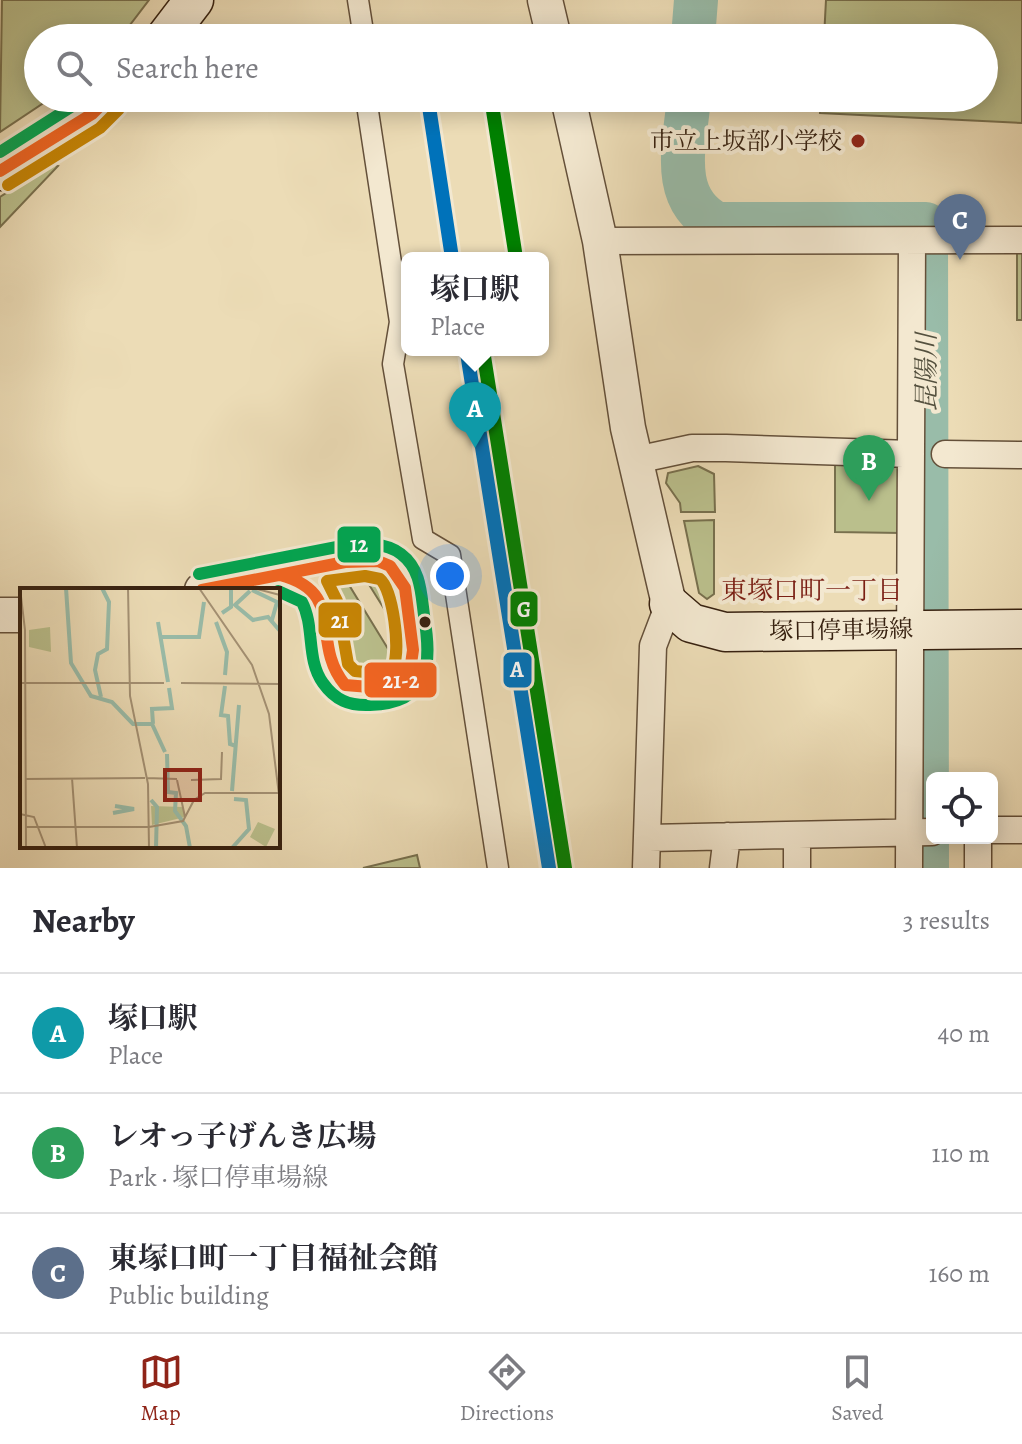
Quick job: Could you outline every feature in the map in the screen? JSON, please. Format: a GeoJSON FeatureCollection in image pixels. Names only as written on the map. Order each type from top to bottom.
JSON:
{"type":"FeatureCollection","features":[{"type":"Feature","properties":{"kind":"main road"},"geometry":{"type":"LineString","coordinates":[[176,24],[193,2]]}},
{"type":"Feature","properties":{"kind":"main road"},"geometry":{"type":"LineString","coordinates":[[0,171],[92,112]]}},
{"type":"Feature","properties":{"kind":"main road","name":"塚口停車場線"},"geometry":{"type":"LineString","coordinates":[[669,604],[691,623],[725,632],[1022,629]]}},
{"type":"Feature","properties":{"kind":"street"},"geometry":{"type":"LineString","coordinates":[[358,0],[362,24]]}},
{"type":"Feature","properties":{"kind":"street"},"geometry":{"type":"LineString","coordinates":[[545,0],[551,24]]}},
{"type":"Feature","properties":{"kind":"street"},"geometry":{"type":"LineString","coordinates":[[368,112],[400,322],[393,364],[423,539],[450,555]]}},
{"type":"Feature","properties":{"kind":"street"},"geometry":{"type":"LineString","coordinates":[[571,112],[600,241],[636,460],[669,604],[653,646],[646,868]]}},
{"type":"Feature","properties":{"kind":"street"},"geometry":{"type":"LineString","coordinates":[[600,241],[1022,240]]}},
{"type":"Feature","properties":{"kind":"street"},"geometry":{"type":"LineString","coordinates":[[909,868],[919,833],[921,629],[911,454],[922,241]]}},
{"type":"Feature","properties":{"kind":"street"},"geometry":{"type":"LineString","coordinates":[[636,460],[692,448],[911,454]]}},
{"type":"Feature","properties":{"kind":"street"},"geometry":{"type":"LineString","coordinates":[[945,454],[1022,455]]}},
{"type":"Feature","properties":{"kind":"street"},"geometry":{"type":"LineString","coordinates":[[448,531],[498,868]]}},
{"type":"Feature","properties":{"kind":"street"},"geometry":{"type":"LineString","coordinates":[[212,588],[280,575]]}},
{"type":"Feature","properties":{"kind":"street"},"geometry":{"type":"LineString","coordinates":[[998,830],[1022,830]]}},
{"type":"Feature","properties":{"kind":"street"},"geometry":{"type":"LineString","coordinates":[[649,838],[919,833]]}},
{"type":"Feature","properties":{"kind":"street"},"geometry":{"type":"LineString","coordinates":[[797,835],[797,868]]}},
{"type":"Feature","properties":{"kind":"street"},"geometry":{"type":"LineString","coordinates":[[723,868],[727,836]]}},
{"type":"Feature","properties":{"kind":"street"},"geometry":{"type":"LineString","coordinates":[[978,844],[978,868]]}},
{"type":"Feature","properties":{"kind":"green space"},"geometry":{"type":"Polygon","coordinates":[[[2,0],[149,0],[131,24],[24,24],[24,112],[30,112],[0,132],[2,0]]]}},
{"type":"Feature","properties":{"kind":"green space"},"geometry":{"type":"Polygon","coordinates":[[[826,0],[1022,0],[1022,123],[820,113],[998,112],[998,24],[825,24],[826,0]]]}},
{"type":"Feature","properties":{"kind":"green space"},"geometry":{"type":"Polygon","coordinates":[[[52,164],[58,166],[0,227],[0,197],[52,164]]]}},
{"type":"Feature","properties":{"kind":"green space"},"geometry":{"type":"Polygon","coordinates":[[[1017,250],[1022,250],[1022,320],[1017,320],[1017,250]]]}},
{"type":"Feature","properties":{"kind":"green space"},"geometry":{"type":"Polygon","coordinates":[[[835,459],[893,459],[903,470],[901,533],[835,532],[835,459]]]}},
{"type":"Feature","properties":{"kind":"green space"},"geometry":{"type":"Polygon","coordinates":[[[698,466],[714,474],[715,512],[681,512],[680,503],[666,483],[668,473],[698,466]]]}},
{"type":"Feature","properties":{"kind":"green space"},"geometry":{"type":"Polygon","coordinates":[[[714,520],[714,594],[707,599],[699,593],[684,521],[714,520]]]}},
{"type":"Feature","properties":{"kind":"green space"},"geometry":{"type":"Polygon","coordinates":[[[363,575],[375,578],[395,598],[403,639],[363,575]]]}},
{"type":"Feature","properties":{"kind":"green space"},"geometry":{"type":"Polygon","coordinates":[[[340,577],[349,585],[393,657],[380,668],[361,669],[343,651],[331,587],[340,577]]]}},
{"type":"Feature","properties":{"kind":"green space"},"geometry":{"type":"Polygon","coordinates":[[[417,855],[420,868],[363,868],[417,855]]]}},
{"type":"Feature","properties":{"kind":"waterway","name":"昆陽川"},"geometry":{"type":"LineString","coordinates":[[694,24],[696,0]]}},
{"type":"Feature","properties":{"kind":"waterway","name":"昆陽川"},"geometry":{"type":"LineString","coordinates":[[687,112],[683,151],[686,185],[691,200],[717,224],[926,224],[927,868]]}},
{"type":"Feature","properties":{"kind":"transit line","name":"12"},"geometry":{"type":"LineString","coordinates":[[0,152],[63,112]]}},
{"type":"Feature","properties":{"kind":"transit line","name":"21-2"},"geometry":{"type":"LineString","coordinates":[[0,171],[94,112]]}},
{"type":"Feature","properties":{"kind":"transit line","name":"21"},"geometry":{"type":"LineString","coordinates":[[8,185],[100,128],[116,112]]}},
{"type":"Feature","properties":{"kind":"transit line","name":"A"},"geometry":{"type":"LineString","coordinates":[[430,112],[451,252]]}},
{"type":"Feature","properties":{"kind":"transit line","name":"G"},"geometry":{"type":"LineString","coordinates":[[493,112],[515,252]]}},
{"type":"Feature","properties":{"kind":"transit line","name":"A"},"geometry":{"type":"LineString","coordinates":[[467,356],[549,868]]}},
{"type":"Feature","properties":{"kind":"transit line","name":"G"},"geometry":{"type":"LineString","coordinates":[[484,356],[565,868]]}},
{"type":"Feature","properties":{"kind":"transit line","name":"12"},"geometry":{"type":"LineString","coordinates":[[199,574],[342,546],[373,544],[394,550],[413,567],[421,590],[428,649],[423,678],[416,689],[390,703],[355,704],[338,698],[323,683],[314,664],[302,602],[280,592]]}},
{"type":"Feature","properties":{"kind":"transit line","name":"21-2"},"geometry":{"type":"LineString","coordinates":[[212,588],[345,562],[378,561],[390,566],[405,588],[413,650],[410,671],[395,685],[382,688],[345,685],[329,652],[321,606],[314,594],[301,583],[280,575]]}},
{"type":"Feature","properties":{"kind":"transit line","name":"21"},"geometry":{"type":"LineString","coordinates":[[365,576],[380,579],[385,585],[396,635],[393,667],[375,673],[355,671],[348,664],[337,601],[327,581],[365,576]]}},
{"type":"Feature","properties":{"kind":"place","name":"市立上坂部小学校"},"geometry":{"type":"Point","coordinates":[858,141]}},
{"type":"Feature","properties":{"kind":"place","name":"東塚口町一丁目福祉会館"},"geometry":{"type":"Point","coordinates":[960,260]}},
{"type":"Feature","properties":{"kind":"place","name":"塚口駅"},"geometry":{"type":"Point","coordinates":[475,448]}},
{"type":"Feature","properties":{"kind":"place","name":"レオっ子げんき広場"},"geometry":{"type":"Point","coordinates":[869,501]}},
{"type":"Feature","properties":{"kind":"district","name":"東塚口町一丁目"},"geometry":{"type":"Point","coordinates":[812,590]}}]}
